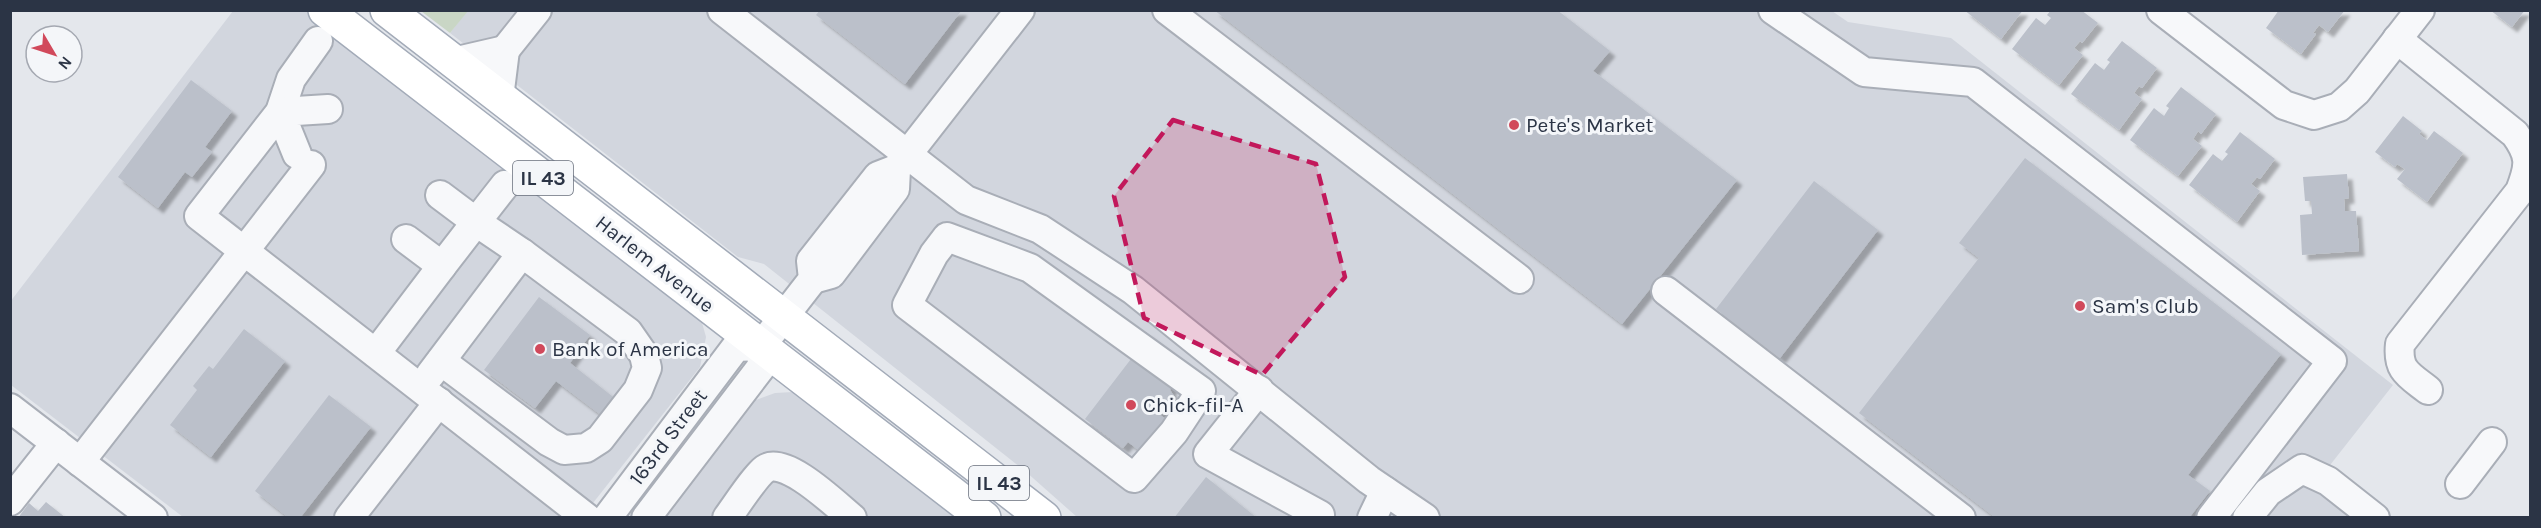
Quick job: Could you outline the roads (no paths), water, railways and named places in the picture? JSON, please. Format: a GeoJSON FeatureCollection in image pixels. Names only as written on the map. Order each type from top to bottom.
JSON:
{"type":"FeatureCollection","features":[{"type":"Feature","properties":{"kind":"main road","name":"Harlem Avenue"},"geometry":{"type":"LineString","coordinates":[[387,10],[1044,518]]}},
{"type":"Feature","properties":{"kind":"main road","name":"Harlem Avenue"},"geometry":{"type":"LineString","coordinates":[[328,22],[506,149],[984,518]]}},
{"type":"Feature","properties":{"kind":"street"},"geometry":{"type":"LineString","coordinates":[[500,98],[505,50],[537,10]]}},
{"type":"Feature","properties":{"kind":"street"},"geometry":{"type":"LineString","coordinates":[[722,10],[902,162],[966,200],[1040,229],[1134,290],[1386,491],[1425,518]]}},
{"type":"Feature","properties":{"kind":"street"},"geometry":{"type":"LineString","coordinates":[[761,346],[813,279],[831,274],[838,265],[895,189],[902,162],[1020,10]]}},
{"type":"Feature","properties":{"kind":"street"},"geometry":{"type":"LineString","coordinates":[[1167,10],[1519,279]]}},
{"type":"Feature","properties":{"kind":"street"},"geometry":{"type":"LineString","coordinates":[[1773,10],[1864,72],[1973,81],[2332,361],[2211,518]]}},
{"type":"Feature","properties":{"kind":"street"},"geometry":{"type":"LineString","coordinates":[[2161,10],[2284,105],[2314,115],[2339,107],[2357,91],[2420,10]]}},
{"type":"Feature","properties":{"kind":"street"},"geometry":{"type":"LineString","coordinates":[[328,22],[291,78],[280,112],[199,216],[429,395],[606,516]]}},
{"type":"Feature","properties":{"kind":"street"},"geometry":{"type":"LineString","coordinates":[[2397,39],[2515,134],[2526,149],[2528,170],[2520,190],[2400,344],[2398,359],[2417,382]]}},
{"type":"Feature","properties":{"kind":"street"},"geometry":{"type":"LineString","coordinates":[[453,62],[505,50]]}},
{"type":"Feature","properties":{"kind":"street"},"geometry":{"type":"LineString","coordinates":[[280,112],[328,109]]}},
{"type":"Feature","properties":{"kind":"street"},"geometry":{"type":"LineString","coordinates":[[81,462],[244,251],[304,160],[280,112]]}},
{"type":"Feature","properties":{"kind":"street"},"geometry":{"type":"LineString","coordinates":[[506,149],[506,185]]}},
{"type":"Feature","properties":{"kind":"street"},"geometry":{"type":"LineString","coordinates":[[375,353],[506,185],[540,176]]}},
{"type":"Feature","properties":{"kind":"street"},"geometry":{"type":"LineString","coordinates":[[440,195],[628,332],[644,355],[647,368],[638,390],[600,439],[586,448],[564,450],[549,442],[441,361]]}},
{"type":"Feature","properties":{"kind":"street"},"geometry":{"type":"LineString","coordinates":[[947,237],[1030,268],[1109,323],[1201,391],[1174,432],[1134,478],[907,305],[934,254],[947,237]]}},
{"type":"Feature","properties":{"kind":"street"},"geometry":{"type":"LineString","coordinates":[[406,238],[442,266]]}},
{"type":"Feature","properties":{"kind":"street"},"geometry":{"type":"LineString","coordinates":[[349,518],[429,395],[441,361],[522,253]]}},
{"type":"Feature","properties":{"kind":"street"},"geometry":{"type":"LineString","coordinates":[[1666,291],[1961,518]]}},
{"type":"Feature","properties":{"kind":"street","name":"163rd Street"},"geometry":{"type":"LineString","coordinates":[[606,516],[736,347],[761,346],[762,366],[646,518]]}},
{"type":"Feature","properties":{"kind":"street"},"geometry":{"type":"LineString","coordinates":[[1259,390],[1208,454],[1321,517]]}},
{"type":"Feature","properties":{"kind":"street"},"geometry":{"type":"LineString","coordinates":[[10,408],[153,518]]}},
{"type":"Feature","properties":{"kind":"street"},"geometry":{"type":"LineString","coordinates":[[2460,484],[2492,441]]}},
{"type":"Feature","properties":{"kind":"street"},"geometry":{"type":"LineString","coordinates":[[10,501],[56,443]]}},
{"type":"Feature","properties":{"kind":"street"},"geometry":{"type":"LineString","coordinates":[[727,518],[766,469],[778,465],[793,471],[852,518]]}},
{"type":"Feature","properties":{"kind":"street"},"geometry":{"type":"LineString","coordinates":[[2247,518],[2268,492],[2302,469],[2328,481],[2375,518]]}},
{"type":"Feature","properties":{"kind":"street"},"geometry":{"type":"LineString","coordinates":[[1372,518],[1386,491]]}},
{"type":"Feature","properties":{"kind":"place","name":"Pete's Market"},"geometry":{"type":"Point","coordinates":[1514,125]}},
{"type":"Feature","properties":{"kind":"place","name":"Sam's Club"},"geometry":{"type":"Point","coordinates":[2080,306]}},
{"type":"Feature","properties":{"kind":"place","name":"Bank of America"},"geometry":{"type":"Point","coordinates":[540,349]}},
{"type":"Feature","properties":{"kind":"place","name":"Chick-fil-A"},"geometry":{"type":"Point","coordinates":[1131,405]}}]}
